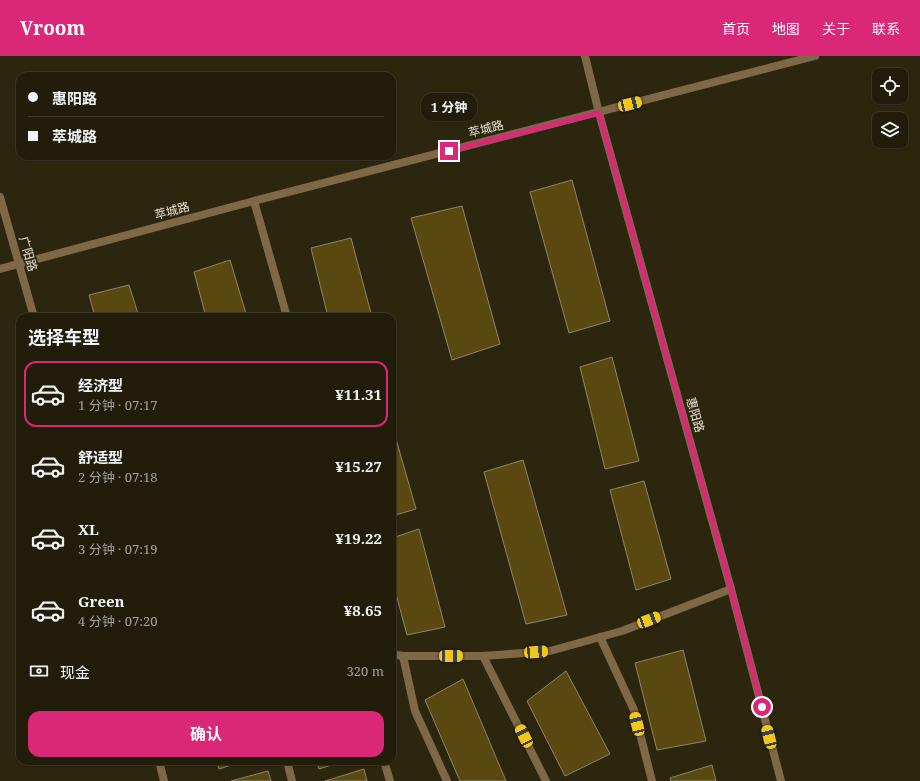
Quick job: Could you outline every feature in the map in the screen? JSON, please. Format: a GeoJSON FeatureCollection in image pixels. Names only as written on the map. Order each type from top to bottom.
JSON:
{"type":"FeatureCollection","features":[{"type":"Feature","properties":{"kind":"street","name":"惠阳路"},"geometry":{"type":"LineString","coordinates":[[585,56],[599,113],[731,589],[781,781]]}},
{"type":"Feature","properties":{"kind":"street","name":"萃城路"},"geometry":{"type":"LineString","coordinates":[[0,269],[254,201],[815,56]]}},
{"type":"Feature","properties":{"kind":"street","name":"广阳路"},"geometry":{"type":"LineString","coordinates":[[0,197],[33,313]]}},
{"type":"Feature","properties":{"kind":"street"},"geometry":{"type":"LineString","coordinates":[[254,201],[286,313]]}},
{"type":"Feature","properties":{"kind":"street"},"geometry":{"type":"LineString","coordinates":[[396,655],[483,656],[550,651],[622,631],[731,589]]}},
{"type":"Feature","properties":{"kind":"street"},"geometry":{"type":"LineString","coordinates":[[600,637],[634,710],[652,781]]}},
{"type":"Feature","properties":{"kind":"street"},"geometry":{"type":"LineString","coordinates":[[403,656],[415,711],[446,781]]}},
{"type":"Feature","properties":{"kind":"street"},"geometry":{"type":"LineString","coordinates":[[483,656],[546,781]]}},
{"type":"Feature","properties":{"kind":"street"},"geometry":{"type":"LineString","coordinates":[[160,765],[164,781]]}},
{"type":"Feature","properties":{"kind":"street"},"geometry":{"type":"LineString","coordinates":[[287,765],[292,781]]}},
{"type":"Feature","properties":{"kind":"street"},"geometry":{"type":"LineString","coordinates":[[385,765],[390,781]]}},
{"type":"Feature","properties":{"kind":"building"},"geometry":{"type":"Polygon","coordinates":[[[572,180],[610,321],[569,333],[530,192],[572,180]]]}},
{"type":"Feature","properties":{"kind":"building"},"geometry":{"type":"Polygon","coordinates":[[[462,206],[500,344],[452,360],[411,218],[462,206]]]}},
{"type":"Feature","properties":{"kind":"building"},"geometry":{"type":"Polygon","coordinates":[[[351,238],[371,313],[327,313],[311,248],[351,238]]]}},
{"type":"Feature","properties":{"kind":"building"},"geometry":{"type":"Polygon","coordinates":[[[230,260],[246,313],[205,313],[194,272],[230,260]]]}},
{"type":"Feature","properties":{"kind":"building"},"geometry":{"type":"Polygon","coordinates":[[[129,285],[138,313],[94,313],[89,295],[129,285]]]}},
{"type":"Feature","properties":{"kind":"building"},"geometry":{"type":"Polygon","coordinates":[[[612,357],[639,461],[605,469],[580,367],[612,357]]]}},
{"type":"Feature","properties":{"kind":"building"},"geometry":{"type":"Polygon","coordinates":[[[396,439],[416,509],[396,515],[396,439]]]}},
{"type":"Feature","properties":{"kind":"building"},"geometry":{"type":"Polygon","coordinates":[[[523,460],[567,615],[526,624],[484,472],[523,460]]]}},
{"type":"Feature","properties":{"kind":"building"},"geometry":{"type":"Polygon","coordinates":[[[644,481],[671,579],[636,590],[610,490],[644,481]]]}},
{"type":"Feature","properties":{"kind":"building"},"geometry":{"type":"Polygon","coordinates":[[[419,529],[445,627],[407,635],[396,594],[396,537],[419,529]]]}},
{"type":"Feature","properties":{"kind":"building"},"geometry":{"type":"Polygon","coordinates":[[[683,650],[706,741],[657,750],[635,663],[683,650]]]}},
{"type":"Feature","properties":{"kind":"building"},"geometry":{"type":"Polygon","coordinates":[[[566,671],[610,754],[565,776],[527,701],[566,671]]]}},
{"type":"Feature","properties":{"kind":"building"},"geometry":{"type":"Polygon","coordinates":[[[463,679],[506,781],[460,781],[425,700],[463,679]]]}},
{"type":"Feature","properties":{"kind":"building"},"geometry":{"type":"Polygon","coordinates":[[[218,765],[232,765],[219,769],[218,765]]]}},
{"type":"Feature","properties":{"kind":"building"},"geometry":{"type":"Polygon","coordinates":[[[318,765],[332,765],[319,769],[318,765]]]}},
{"type":"Feature","properties":{"kind":"building"},"geometry":{"type":"Polygon","coordinates":[[[712,765],[716,781],[671,781],[670,778],[712,765]]]}},
{"type":"Feature","properties":{"kind":"building"},"geometry":{"type":"Polygon","coordinates":[[[364,769],[367,781],[325,781],[364,769]]]}},
{"type":"Feature","properties":{"kind":"building"},"geometry":{"type":"Polygon","coordinates":[[[268,771],[271,781],[231,781],[268,771]]]}},
{"type":"Feature","properties":{"kind":"route"},"geometry":{"type":"LineString","coordinates":[[449,151],[599,113],[727,574],[762,707]]}}]}
